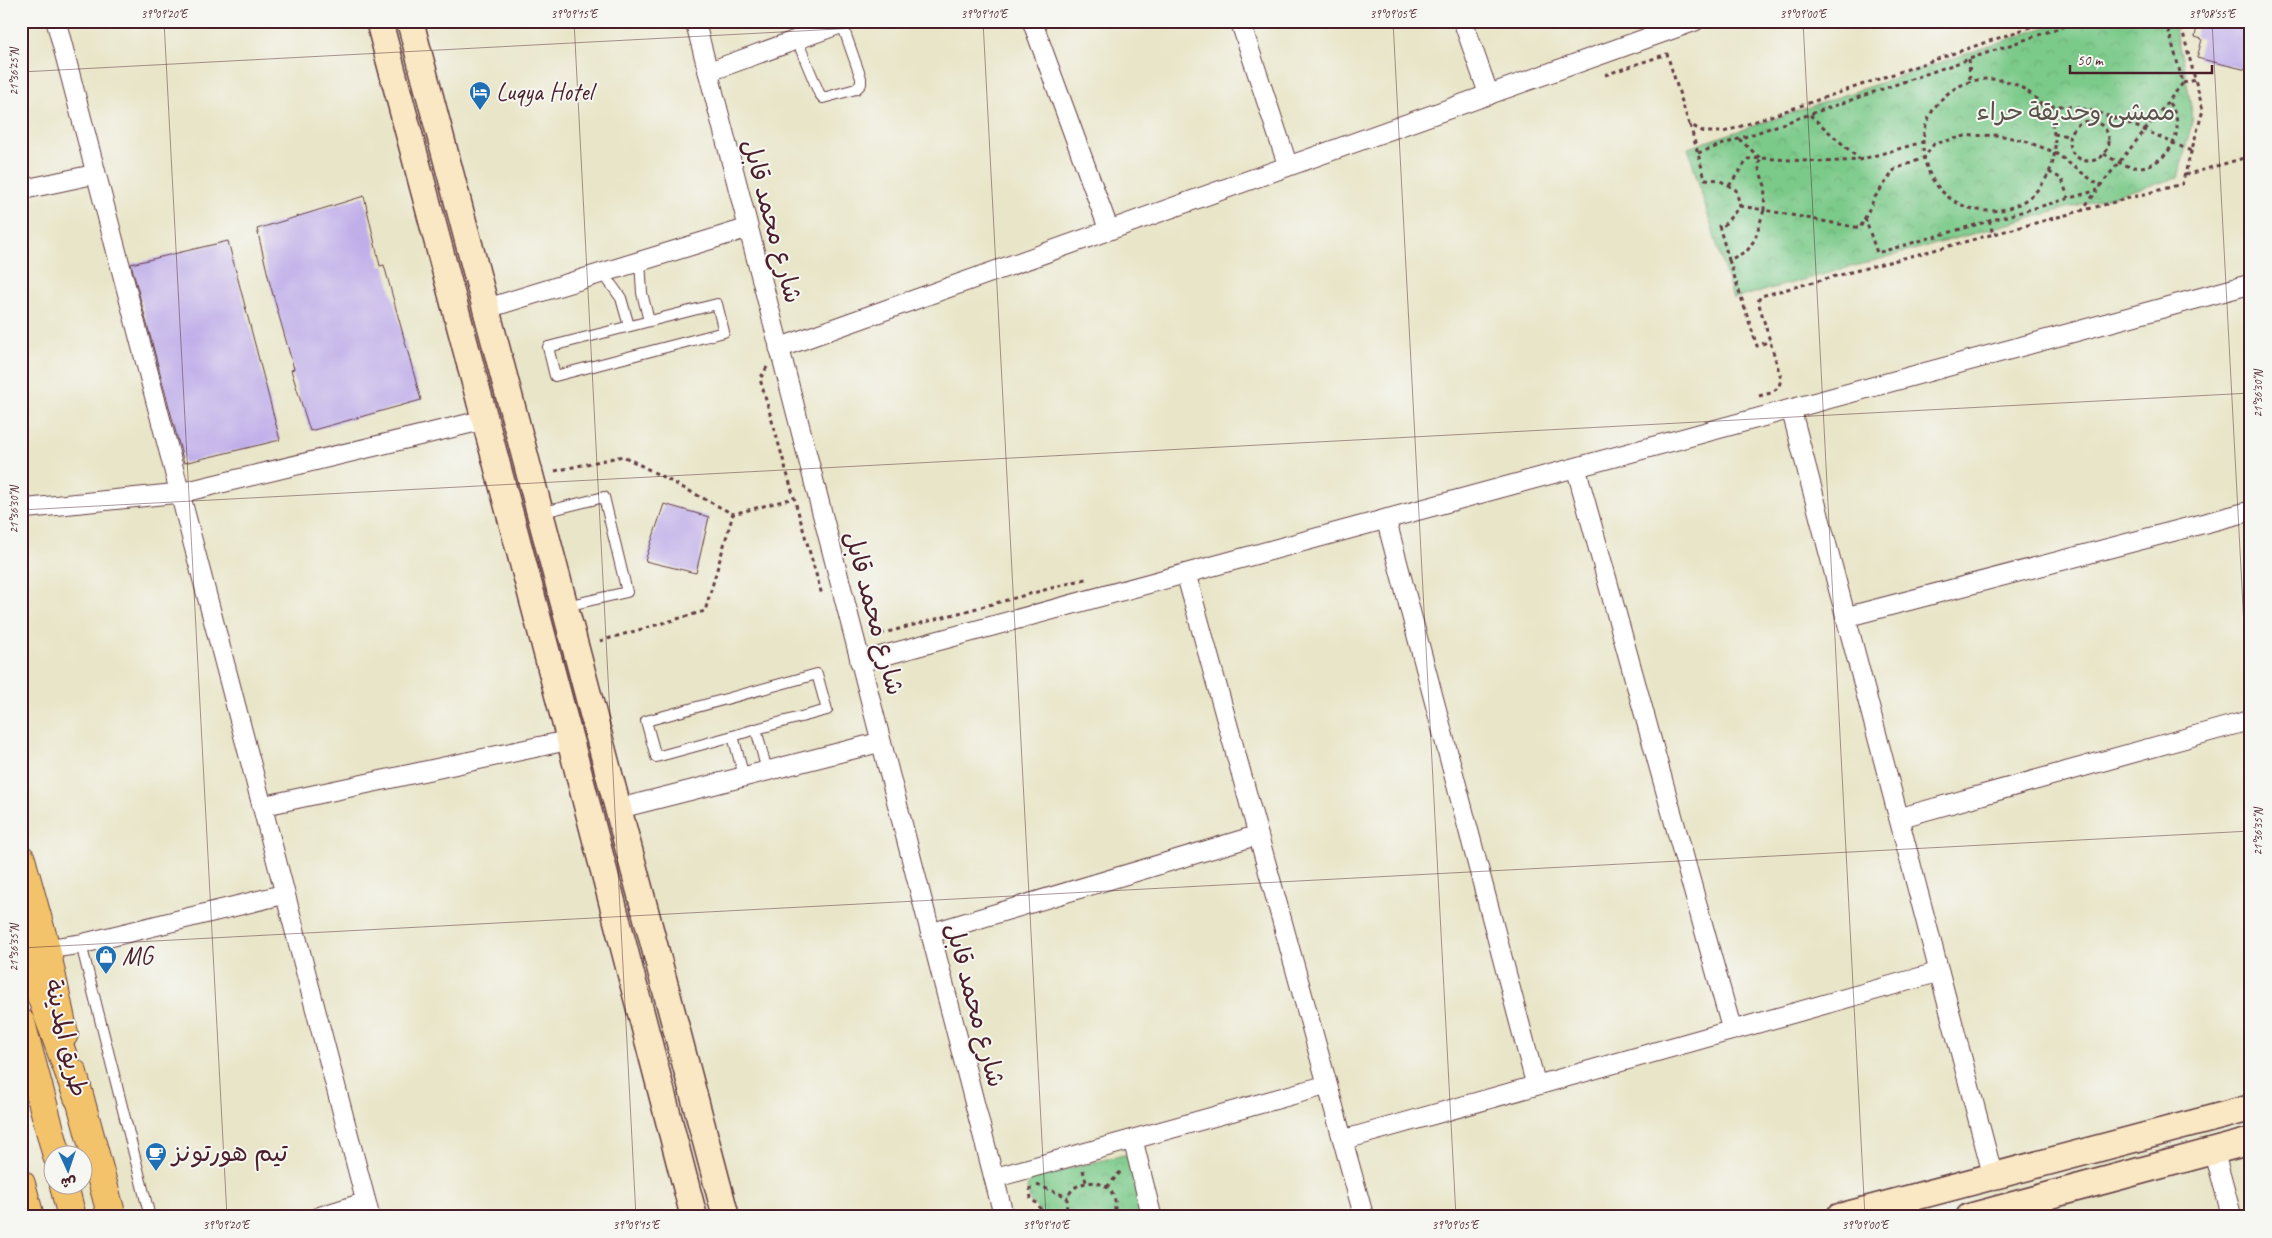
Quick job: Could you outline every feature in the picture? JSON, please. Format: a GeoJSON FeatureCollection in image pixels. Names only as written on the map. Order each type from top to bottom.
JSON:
{"type":"FeatureCollection","features":[{"type":"Feature","properties":{"kind":"main road","name":"طريق المدينة"},"geometry":{"type":"LineString","coordinates":[[21,859],[33,945],[112,1217]]}},
{"type":"Feature","properties":{"kind":"main road"},"geometry":{"type":"LineString","coordinates":[[21,1023],[54,1146]]}},
{"type":"Feature","properties":{"kind":"main road"},"geometry":{"type":"LineString","coordinates":[[21,1184],[30,1217]]}},
{"type":"Feature","properties":{"kind":"main road"},"geometry":{"type":"LineString","coordinates":[[67,1196],[72,1217]]}},
{"type":"Feature","properties":{"kind":"street"},"geometry":{"type":"LineString","coordinates":[[56,21],[368,1209],[318,1217]]}},
{"type":"Feature","properties":{"kind":"street"},"geometry":{"type":"LineString","coordinates":[[378,21],[570,740],[694,1217]]}},
{"type":"Feature","properties":{"kind":"street"},"geometry":{"type":"LineString","coordinates":[[410,21],[726,1217]]}},
{"type":"Feature","properties":{"kind":"street","name":"شارع محمد قابل"},"geometry":{"type":"LineString","coordinates":[[694,21],[1004,1217]]}},
{"type":"Feature","properties":{"kind":"street"},"geometry":{"type":"LineString","coordinates":[[1032,21],[1109,230]]}},
{"type":"Feature","properties":{"kind":"street"},"geometry":{"type":"LineString","coordinates":[[1240,21],[1288,166]]}},
{"type":"Feature","properties":{"kind":"street"},"geometry":{"type":"LineString","coordinates":[[1463,21],[1489,95]]}},
{"type":"Feature","properties":{"kind":"street"},"geometry":{"type":"LineString","coordinates":[[708,72],[845,22]]}},
{"type":"Feature","properties":{"kind":"street"},"geometry":{"type":"LineString","coordinates":[[779,348],[1489,95],[1685,23]]}},
{"type":"Feature","properties":{"kind":"street"},"geometry":{"type":"LineString","coordinates":[[404,117],[433,109]]}},
{"type":"Feature","properties":{"kind":"street"},"geometry":{"type":"LineString","coordinates":[[21,190],[96,174]]}},
{"type":"Feature","properties":{"kind":"street"},"geometry":{"type":"LineString","coordinates":[[485,309],[748,228]]}},
{"type":"Feature","properties":{"kind":"street"},"geometry":{"type":"LineString","coordinates":[[860,662],[2251,284]]}},
{"type":"Feature","properties":{"kind":"street"},"geometry":{"type":"LineString","coordinates":[[1791,409],[1993,1176]]}},
{"type":"Feature","properties":{"kind":"street"},"geometry":{"type":"LineString","coordinates":[[21,509],[180,493],[484,420]]}},
{"type":"Feature","properties":{"kind":"street"},"geometry":{"type":"LineString","coordinates":[[1576,468],[1732,1030]]}},
{"type":"Feature","properties":{"kind":"street"},"geometry":{"type":"LineString","coordinates":[[1846,618],[2251,511]]}},
{"type":"Feature","properties":{"kind":"street"},"geometry":{"type":"LineString","coordinates":[[1386,520],[1536,1085]]}},
{"type":"Feature","properties":{"kind":"street"},"geometry":{"type":"LineString","coordinates":[[1186,574],[1364,1217]]}},
{"type":"Feature","properties":{"kind":"street"},"geometry":{"type":"LineString","coordinates":[[1899,818],[2251,720]]}},
{"type":"Feature","properties":{"kind":"street"},"geometry":{"type":"LineString","coordinates":[[262,806],[570,740]]}},
{"type":"Feature","properties":{"kind":"street"},"geometry":{"type":"LineString","coordinates":[[617,809],[882,742]]}},
{"type":"Feature","properties":{"kind":"street"},"geometry":{"type":"LineString","coordinates":[[931,933],[1258,835]]}},
{"type":"Feature","properties":{"kind":"street"},"geometry":{"type":"LineString","coordinates":[[33,945],[81,944],[285,894]]}},
{"type":"Feature","properties":{"kind":"street"},"geometry":{"type":"LineString","coordinates":[[1343,1140],[1939,972]]}},
{"type":"Feature","properties":{"kind":"street"},"geometry":{"type":"LineString","coordinates":[[994,1178],[1327,1085]]}},
{"type":"Feature","properties":{"kind":"street"},"geometry":{"type":"LineString","coordinates":[[1840,1217],[2251,1108]]}},
{"type":"Feature","properties":{"kind":"street"},"geometry":{"type":"LineString","coordinates":[[1133,1140],[1152,1217]]}},
{"type":"Feature","properties":{"kind":"street"},"geometry":{"type":"LineString","coordinates":[[1969,1217],[2251,1142]]}},
{"type":"Feature","properties":{"kind":"street"},"geometry":{"type":"LineString","coordinates":[[2214,1151],[2232,1217]]}},
{"type":"Feature","properties":{"kind":"lane"},"geometry":{"type":"LineString","coordinates":[[797,40],[819,93],[823,98],[856,89],[861,84],[861,78],[845,22]]}},
{"type":"Feature","properties":{"kind":"lane"},"geometry":{"type":"LineString","coordinates":[[640,261],[642,293],[649,321]]}},
{"type":"Feature","properties":{"kind":"lane"},"geometry":{"type":"LineString","coordinates":[[603,273],[621,298],[629,326]]}},
{"type":"Feature","properties":{"kind":"lane"},"geometry":{"type":"LineString","coordinates":[[717,304],[724,332],[555,376],[548,347],[649,321],[717,304]]}},
{"type":"Feature","properties":{"kind":"lane"},"geometry":{"type":"LineString","coordinates":[[539,513],[604,497],[627,592],[564,607]]}},
{"type":"Feature","properties":{"kind":"lane"},"geometry":{"type":"LineString","coordinates":[[818,674],[827,710],[756,730],[656,757],[646,721],[818,674]]}},
{"type":"Feature","properties":{"kind":"lane"},"geometry":{"type":"LineString","coordinates":[[756,730],[767,771]]}},
{"type":"Feature","properties":{"kind":"lane"},"geometry":{"type":"LineString","coordinates":[[733,736],[744,777]]}},
{"type":"Feature","properties":{"kind":"lane"},"geometry":{"type":"LineString","coordinates":[[81,944],[150,1217]]}},
{"type":"Feature","properties":{"kind":"path"},"geometry":{"type":"LineString","coordinates":[[1690,124],[1704,132],[1724,132],[2048,21]]}},
{"type":"Feature","properties":{"kind":"path"},"geometry":{"type":"LineString","coordinates":[[1698,153],[2079,21]]}},
{"type":"Feature","properties":{"kind":"path"},"geometry":{"type":"LineString","coordinates":[[2166,21],[2183,84]]}},
{"type":"Feature","properties":{"kind":"path"},"geometry":{"type":"LineString","coordinates":[[1752,398],[1771,393],[1780,387],[1781,378],[1758,301],[1762,296],[2182,184],[2203,110],[2180,21]]}},
{"type":"Feature","properties":{"kind":"path"},"geometry":{"type":"LineString","coordinates":[[1602,76],[1667,54],[1706,178],[1718,180],[1736,190],[1740,206]]}},
{"type":"Feature","properties":{"kind":"path"},"geometry":{"type":"LineString","coordinates":[[1969,59],[1970,82]]}},
{"type":"Feature","properties":{"kind":"path"},"geometry":{"type":"LineString","coordinates":[[1980,79],[2001,80],[2022,87],[2043,108],[2050,119],[2054,134],[2053,162],[2044,182],[2028,198],[2008,208],[1986,211],[1965,207],[1946,196],[1931,179],[1924,158],[1923,142],[1929,116],[1941,98],[1959,86],[1980,79]]}},
{"type":"Feature","properties":{"kind":"path"},"geometry":{"type":"LineString","coordinates":[[2081,211],[2183,84],[2196,80]]}},
{"type":"Feature","properties":{"kind":"path"},"geometry":{"type":"LineString","coordinates":[[2104,154],[2134,168],[2150,165],[2163,159],[2177,137],[2179,125],[2175,110],[2168,102]]}},
{"type":"Feature","properties":{"kind":"path"},"geometry":{"type":"LineString","coordinates":[[2043,108],[2050,106],[2076,108],[2106,115],[2191,152]]}},
{"type":"Feature","properties":{"kind":"path"},"geometry":{"type":"LineString","coordinates":[[1810,114],[1859,160]]}},
{"type":"Feature","properties":{"kind":"path"},"geometry":{"type":"LineString","coordinates":[[2088,120],[2100,124],[2105,128],[2109,141],[2104,154],[2093,161],[2079,159],[2070,149],[2069,136],[2071,129],[2082,121],[2088,120]]}},
{"type":"Feature","properties":{"kind":"path"},"geometry":{"type":"LineString","coordinates":[[1740,206],[1860,228],[1875,197],[1896,169],[1924,158],[1934,144],[1965,136],[1998,134],[2025,141],[2054,152],[2099,188]]}},
{"type":"Feature","properties":{"kind":"path"},"geometry":{"type":"LineString","coordinates":[[2054,134],[2069,136]]}},
{"type":"Feature","properties":{"kind":"path"},"geometry":{"type":"LineString","coordinates":[[1739,139],[1761,158]]}},
{"type":"Feature","properties":{"kind":"path"},"geometry":{"type":"LineString","coordinates":[[1729,186],[1748,159],[1761,158],[1823,162],[1859,160],[1923,142]]}},
{"type":"Feature","properties":{"kind":"path"},"geometry":{"type":"LineString","coordinates":[[2184,175],[2251,156]]}},
{"type":"Feature","properties":{"kind":"path"},"geometry":{"type":"LineString","coordinates":[[1729,260],[1747,252],[1755,239],[1764,210],[1765,186],[1758,166],[1761,158]]}},
{"type":"Feature","properties":{"kind":"path"},"geometry":{"type":"LineString","coordinates":[[2049,172],[2062,179],[2068,198]]}},
{"type":"Feature","properties":{"kind":"path"},"geometry":{"type":"LineString","coordinates":[[1865,218],[1877,253],[2099,188]]}},
{"type":"Feature","properties":{"kind":"path"},"geometry":{"type":"LineString","coordinates":[[1740,206],[1724,224],[1719,226],[1757,346],[1770,341]]}},
{"type":"Feature","properties":{"kind":"path"},"geometry":{"type":"LineString","coordinates":[[1989,220],[1993,234]]}},
{"type":"Feature","properties":{"kind":"path"},"geometry":{"type":"LineString","coordinates":[[769,365],[764,369],[760,379],[823,600]]}},
{"type":"Feature","properties":{"kind":"path"},"geometry":{"type":"LineString","coordinates":[[555,471],[623,456],[733,514],[794,498]]}},
{"type":"Feature","properties":{"kind":"path"},"geometry":{"type":"LineString","coordinates":[[600,641],[705,611],[733,514]]}},
{"type":"Feature","properties":{"kind":"path"},"geometry":{"type":"LineString","coordinates":[[1074,1170],[1091,1165]]}},
{"type":"Feature","properties":{"kind":"path"},"geometry":{"type":"LineString","coordinates":[[1107,1187],[1124,1166]]}},
{"type":"Feature","properties":{"kind":"path"},"geometry":{"type":"LineString","coordinates":[[1082,1168],[1086,1182]]}},
{"type":"Feature","properties":{"kind":"path"},"geometry":{"type":"LineString","coordinates":[[1069,1217],[1066,1204],[1068,1197],[1072,1190],[1086,1182],[1101,1184],[1107,1187],[1115,1200],[1113,1217]]}},
{"type":"Feature","properties":{"kind":"path"},"geometry":{"type":"LineString","coordinates":[[1042,1217],[1039,1204],[1031,1200],[1031,1183],[1068,1197]]}},
{"type":"Feature","properties":{"kind":"green space","name":"ممشى وحديقة حراء"},"geometry":{"type":"Polygon","coordinates":[[[2063,21],[2173,21],[2184,66],[2193,118],[2178,178],[1733,299],[1688,148],[2063,21]]]}},
{"type":"Feature","properties":{"kind":"green space"},"geometry":{"type":"Polygon","coordinates":[[[1128,1154],[1150,1217],[1039,1217],[1037,1207],[1031,1203],[1027,1188],[1033,1177],[1128,1154]]]}},
{"type":"Feature","properties":{"kind":"building"},"geometry":{"type":"Polygon","coordinates":[[[2198,21],[2251,21],[2251,71],[2197,58],[2202,39],[2195,37],[2198,21]]]}},
{"type":"Feature","properties":{"kind":"building"},"geometry":{"type":"Polygon","coordinates":[[[364,196],[380,266],[384,265],[421,400],[310,431],[291,370],[294,369],[257,229],[364,196]]]}},
{"type":"Feature","properties":{"kind":"building"},"geometry":{"type":"Polygon","coordinates":[[[228,241],[280,440],[184,463],[131,264],[228,241]]]}},
{"type":"Feature","properties":{"kind":"building"},"geometry":{"type":"Polygon","coordinates":[[[664,504],[709,517],[696,573],[645,561],[664,504]]]}},
{"type":"Feature","properties":{"kind":"place","name":"Luqya Hotel"},"geometry":{"type":"Point","coordinates":[480,111]}},
{"type":"Feature","properties":{"kind":"place","name":"MG"},"geometry":{"type":"Point","coordinates":[106,975]}},
{"type":"Feature","properties":{"kind":"place","name":"تيم هورتونز"},"geometry":{"type":"Point","coordinates":[156,1172]}}]}
